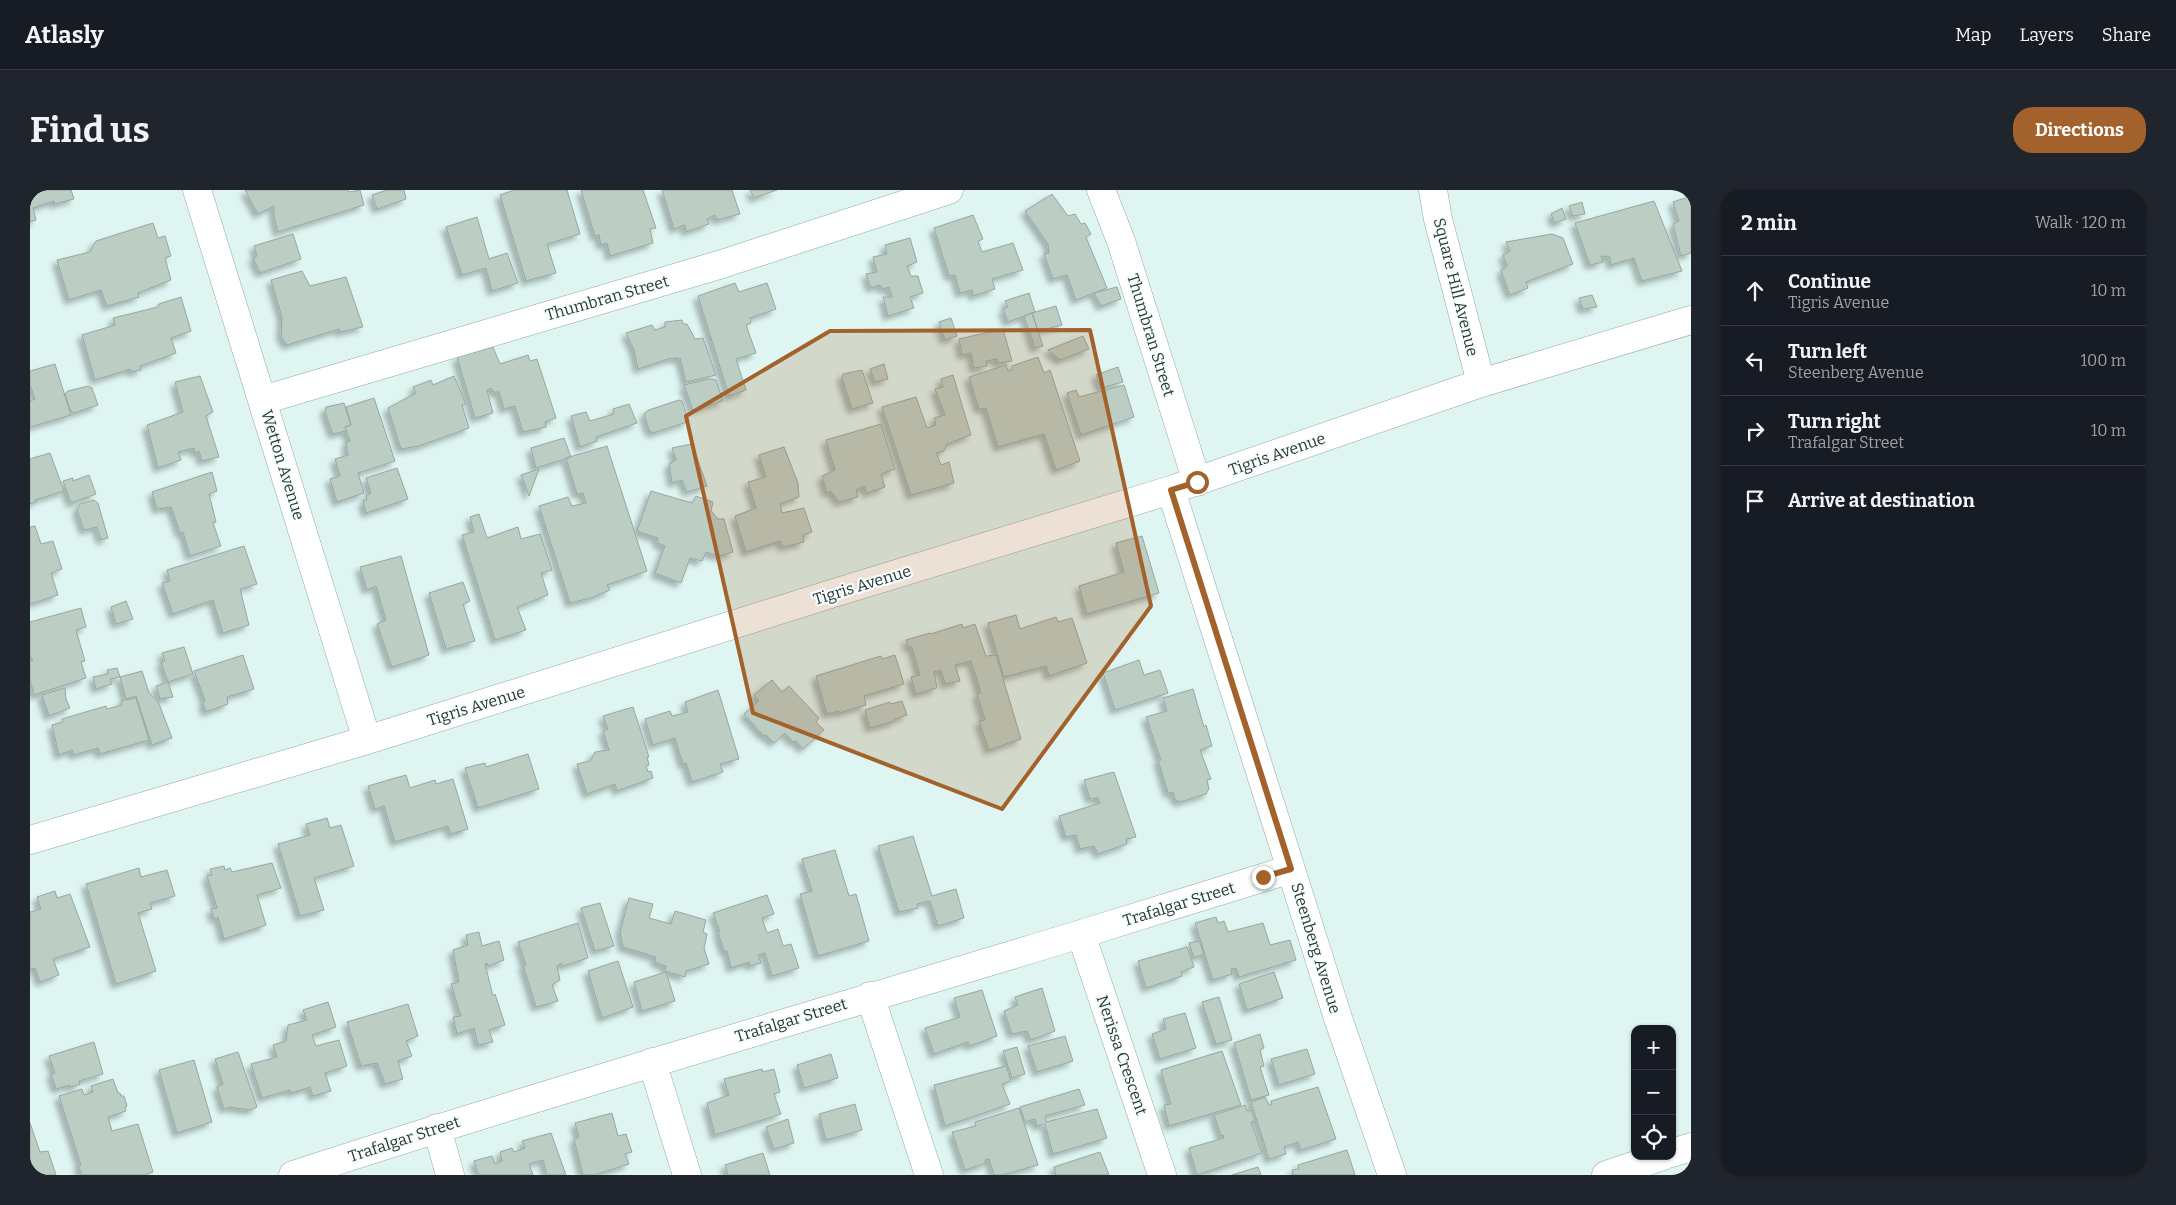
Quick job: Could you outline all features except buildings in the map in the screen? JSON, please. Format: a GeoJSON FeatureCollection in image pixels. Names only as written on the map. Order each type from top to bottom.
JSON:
{"type":"FeatureCollection","features":[{"type":"Feature","properties":{"kind":"street","name":"Wetton Avenue"},"geometry":{"type":"LineString","coordinates":[[197,190],[367,740]]}},
{"type":"Feature","properties":{"kind":"street","name":"Thumbran Street"},"geometry":{"type":"LineString","coordinates":[[263,400],[722,264],[949,190]]}},
{"type":"Feature","properties":{"kind":"street","name":"Thumbran Street"},"geometry":{"type":"LineString","coordinates":[[1101,190],[1121,240],[1197,482]]}},
{"type":"Feature","properties":{"kind":"street","name":"Square Hill Avenue"},"geometry":{"type":"LineString","coordinates":[[1434,190],[1438,219],[1481,383]]}},
{"type":"Feature","properties":{"kind":"street","name":"Tigris Avenue"},"geometry":{"type":"LineString","coordinates":[[30,840],[367,740],[834,593],[1197,482],[1481,383],[1691,320]]}},
{"type":"Feature","properties":{"kind":"street","name":"Steenberg Avenue"},"geometry":{"type":"LineString","coordinates":[[1171,490],[1338,1018],[1392,1175]]}},
{"type":"Feature","properties":{"kind":"street","name":"Trafalgar Street"},"geometry":{"type":"LineString","coordinates":[[293,1175],[437,1128],[652,1062],[1081,934],[1291,869]]}},
{"type":"Feature","properties":{"kind":"street","name":"Nerissa Crescent"},"geometry":{"type":"LineString","coordinates":[[1081,934],[1162,1175]]}},
{"type":"Feature","properties":{"kind":"street"},"geometry":{"type":"LineString","coordinates":[[870,996],[929,1175]]}},
{"type":"Feature","properties":{"kind":"street"},"geometry":{"type":"LineString","coordinates":[[652,1062],[688,1175]]}},
{"type":"Feature","properties":{"kind":"street"},"geometry":{"type":"LineString","coordinates":[[437,1128],[450,1175]]}},
{"type":"Feature","properties":{"kind":"street"},"geometry":{"type":"LineString","coordinates":[[1676,1152],[1691,1147]]}},
{"type":"Feature","properties":{"kind":"street"},"geometry":{"type":"LineString","coordinates":[[1606,1175],[1651,1160]]}},
{"type":"Feature","properties":{"kind":"highlighted area"},"geometry":{"type":"Polygon","coordinates":[[[1090,330],[1151,606],[1002,809],[753,713],[686,416],[830,331],[1090,330]]]}},
{"type":"Feature","properties":{"kind":"route"},"geometry":{"type":"LineString","coordinates":[[1197,482],[1171,490],[1291,869],[1263,877]]}}]}
